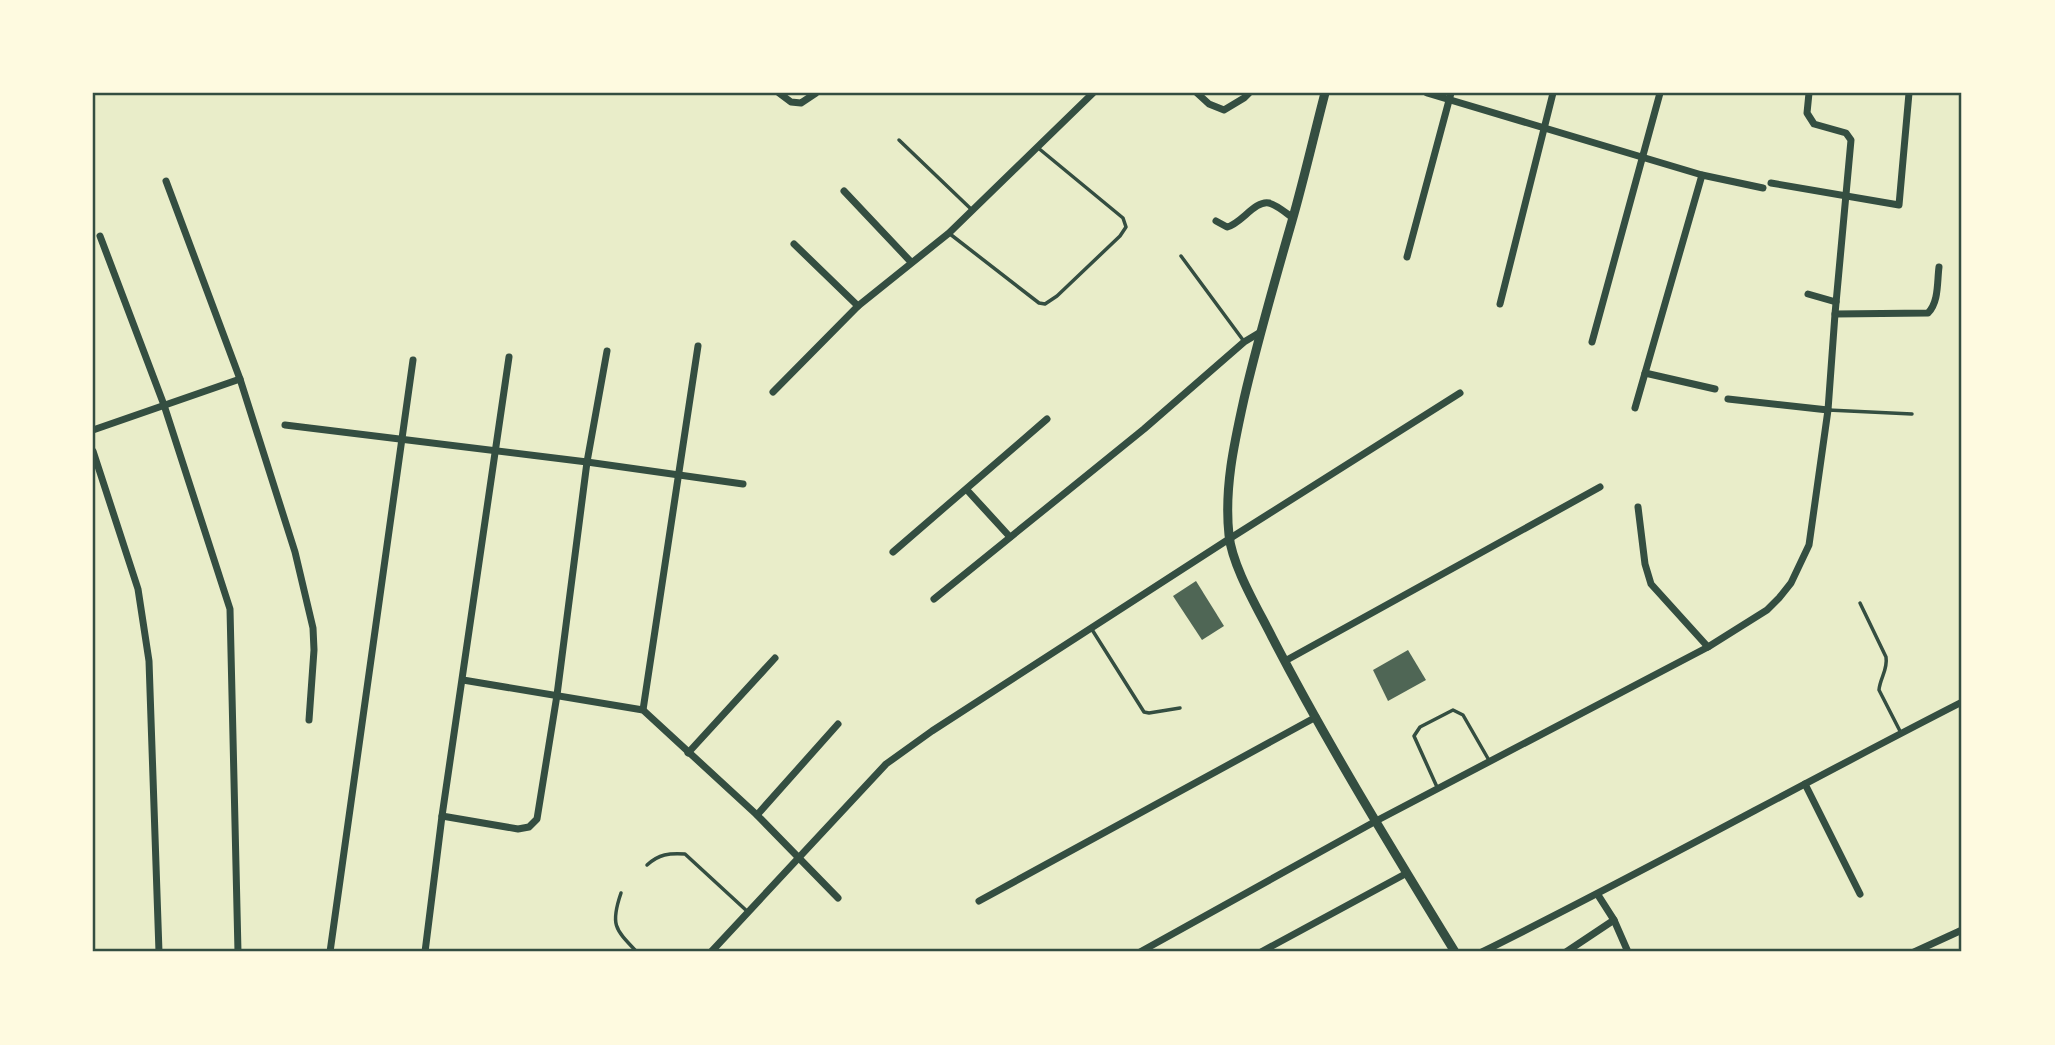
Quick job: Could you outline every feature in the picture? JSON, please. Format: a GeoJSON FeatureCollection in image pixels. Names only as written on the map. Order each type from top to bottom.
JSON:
{"type":"FeatureCollection","features":[{"type":"Feature","properties":{"kind":"street"},"geometry":{"type":"LineString","coordinates":[[779,93],[791,102],[801,103],[814,94]]}},
{"type":"Feature","properties":{"kind":"street"},"geometry":{"type":"LineString","coordinates":[[773,392],[858,306],[949,233],[1093,93]]}},
{"type":"Feature","properties":{"kind":"street"},"geometry":{"type":"LineString","coordinates":[[1197,93],[1209,104],[1224,110],[1249,93]]}},
{"type":"Feature","properties":{"kind":"street"},"geometry":{"type":"LineString","coordinates":[[1325,93],[1293,218],[1259,333],[1240,417],[1228,480],[1229,539],[1254,602],[1285,661],[1376,821],[1455,952]]}},
{"type":"Feature","properties":{"kind":"street"},"geometry":{"type":"LineString","coordinates":[[1427,93],[1450,96],[1702,176],[1763,188]]}},
{"type":"Feature","properties":{"kind":"street"},"geometry":{"type":"LineString","coordinates":[[1500,304],[1553,93]]}},
{"type":"Feature","properties":{"kind":"street"},"geometry":{"type":"LineString","coordinates":[[1592,342],[1660,93]]}},
{"type":"Feature","properties":{"kind":"street"},"geometry":{"type":"LineString","coordinates":[[1140,952],[1376,821],[1708,647],[1767,610],[1791,583],[1809,545],[1829,410],[1851,140],[1846,133],[1814,124],[1807,113],[1809,93]]}},
{"type":"Feature","properties":{"kind":"street"},"geometry":{"type":"LineString","coordinates":[[1771,183],[1899,205],[1909,93]]}},
{"type":"Feature","properties":{"kind":"street"},"geometry":{"type":"LineString","coordinates":[[1406,257],[1450,96]]}},
{"type":"Feature","properties":{"kind":"street"},"geometry":{"type":"LineString","coordinates":[[1635,408],[1702,176]]}},
{"type":"Feature","properties":{"kind":"street"},"geometry":{"type":"LineString","coordinates":[[166,180],[240,379],[295,552],[313,628],[309,720]]}},
{"type":"Feature","properties":{"kind":"street"},"geometry":{"type":"LineString","coordinates":[[844,191],[911,262]]}},
{"type":"Feature","properties":{"kind":"street"},"geometry":{"type":"LineString","coordinates":[[1216,221],[1227,227],[1235,225],[1261,203],[1270,203],[1293,218]]}},
{"type":"Feature","properties":{"kind":"street"},"geometry":{"type":"LineString","coordinates":[[100,236],[164,405],[230,610],[238,952]]}},
{"type":"Feature","properties":{"kind":"street"},"geometry":{"type":"LineString","coordinates":[[794,244],[858,306]]}},
{"type":"Feature","properties":{"kind":"street"},"geometry":{"type":"LineString","coordinates":[[1835,314],[1928,313],[1936,299],[1939,267]]}},
{"type":"Feature","properties":{"kind":"street"},"geometry":{"type":"LineString","coordinates":[[1808,294],[1836,302]]}},
{"type":"Feature","properties":{"kind":"street"},"geometry":{"type":"LineString","coordinates":[[934,598],[1144,429],[1244,342],[1259,333]]}},
{"type":"Feature","properties":{"kind":"street"},"geometry":{"type":"LineString","coordinates":[[643,710],[698,346]]}},
{"type":"Feature","properties":{"kind":"street"},"geometry":{"type":"LineString","coordinates":[[442,816],[518,829],[530,827],[537,819],[557,695],[587,461],[607,351]]}},
{"type":"Feature","properties":{"kind":"street"},"geometry":{"type":"LineString","coordinates":[[425,952],[442,816],[509,357]]}},
{"type":"Feature","properties":{"kind":"street"},"geometry":{"type":"LineString","coordinates":[[330,952],[413,360]]}},
{"type":"Feature","properties":{"kind":"street"},"geometry":{"type":"LineString","coordinates":[[1645,373],[1715,389]]}},
{"type":"Feature","properties":{"kind":"street"},"geometry":{"type":"LineString","coordinates":[[93,430],[240,379]]}},
{"type":"Feature","properties":{"kind":"street"},"geometry":{"type":"LineString","coordinates":[[711,952],[886,764],[1091,628],[1460,393]]}},
{"type":"Feature","properties":{"kind":"street"},"geometry":{"type":"LineString","coordinates":[[1728,399],[1829,410]]}},
{"type":"Feature","properties":{"kind":"street"},"geometry":{"type":"LineString","coordinates":[[893,552],[1047,419]]}},
{"type":"Feature","properties":{"kind":"street"},"geometry":{"type":"LineString","coordinates":[[285,425],[587,461],[743,484]]}},
{"type":"Feature","properties":{"kind":"street"},"geometry":{"type":"LineString","coordinates":[[93,451],[138,589],[149,661],[159,952]]}},
{"type":"Feature","properties":{"kind":"street"},"geometry":{"type":"LineString","coordinates":[[1285,661],[1600,486]]}},
{"type":"Feature","properties":{"kind":"street"},"geometry":{"type":"LineString","coordinates":[[967,490],[1010,537]]}},
{"type":"Feature","properties":{"kind":"street"},"geometry":{"type":"LineString","coordinates":[[1638,507],[1645,564],[1651,584],[1708,647]]}},
{"type":"Feature","properties":{"kind":"street"},"geometry":{"type":"LineString","coordinates":[[688,753],[775,658]]}},
{"type":"Feature","properties":{"kind":"street"},"geometry":{"type":"LineString","coordinates":[[463,680],[643,710],[757,815],[838,898]]}},
{"type":"Feature","properties":{"kind":"street"},"geometry":{"type":"LineString","coordinates":[[1482,952],[1598,895],[1962,702]]}},
{"type":"Feature","properties":{"kind":"street"},"geometry":{"type":"LineString","coordinates":[[979,901],[1316,717]]}},
{"type":"Feature","properties":{"kind":"street"},"geometry":{"type":"LineString","coordinates":[[757,815],[838,724]]}},
{"type":"Feature","properties":{"kind":"street"},"geometry":{"type":"LineString","coordinates":[[1805,784],[1860,894]]}},
{"type":"Feature","properties":{"kind":"street"},"geometry":{"type":"LineString","coordinates":[[1261,952],[1407,873]]}},
{"type":"Feature","properties":{"kind":"street"},"geometry":{"type":"LineString","coordinates":[[1598,895],[1614,920],[1628,952]]}},
{"type":"Feature","properties":{"kind":"street"},"geometry":{"type":"LineString","coordinates":[[1566,952],[1614,920]]}},
{"type":"Feature","properties":{"kind":"street"},"geometry":{"type":"LineString","coordinates":[[1914,952],[1962,930]]}},
{"type":"Feature","properties":{"kind":"lane"},"geometry":{"type":"LineString","coordinates":[[899,140],[972,210]]}},
{"type":"Feature","properties":{"kind":"lane"},"geometry":{"type":"LineString","coordinates":[[949,233],[1039,303],[1045,304],[1057,296],[1120,236],[1126,227],[1123,218],[1037,147]]}},
{"type":"Feature","properties":{"kind":"lane"},"geometry":{"type":"LineString","coordinates":[[1181,256],[1244,342]]}},
{"type":"Feature","properties":{"kind":"lane"},"geometry":{"type":"LineString","coordinates":[[1829,410],[1912,414]]}},
{"type":"Feature","properties":{"kind":"lane"},"geometry":{"type":"LineString","coordinates":[[1860,603],[1886,657],[1887,665],[1879,690],[1901,733]]}},
{"type":"Feature","properties":{"kind":"lane"},"geometry":{"type":"LineString","coordinates":[[1091,628],[1144,712],[1180,708]]}},
{"type":"Feature","properties":{"kind":"lane"},"geometry":{"type":"LineString","coordinates":[[1437,789],[1415,740],[1415,734],[1420,727],[1453,710],[1463,715],[1490,762]]}},
{"type":"Feature","properties":{"kind":"lane"},"geometry":{"type":"LineString","coordinates":[[646,865],[656,857],[673,853],[685,854],[748,912]]}},
{"type":"Feature","properties":{"kind":"lane"},"geometry":{"type":"LineString","coordinates":[[621,894],[615,910],[614,925],[636,952]]}},
{"type":"Feature","properties":{"kind":"building"},"geometry":{"type":"Polygon","coordinates":[[[1196,581],[1224,626],[1202,640],[1173,596],[1196,581]]]}},
{"type":"Feature","properties":{"kind":"building"},"geometry":{"type":"Polygon","coordinates":[[[1408,650],[1426,680],[1388,701],[1373,670],[1408,650]]]}}]}
